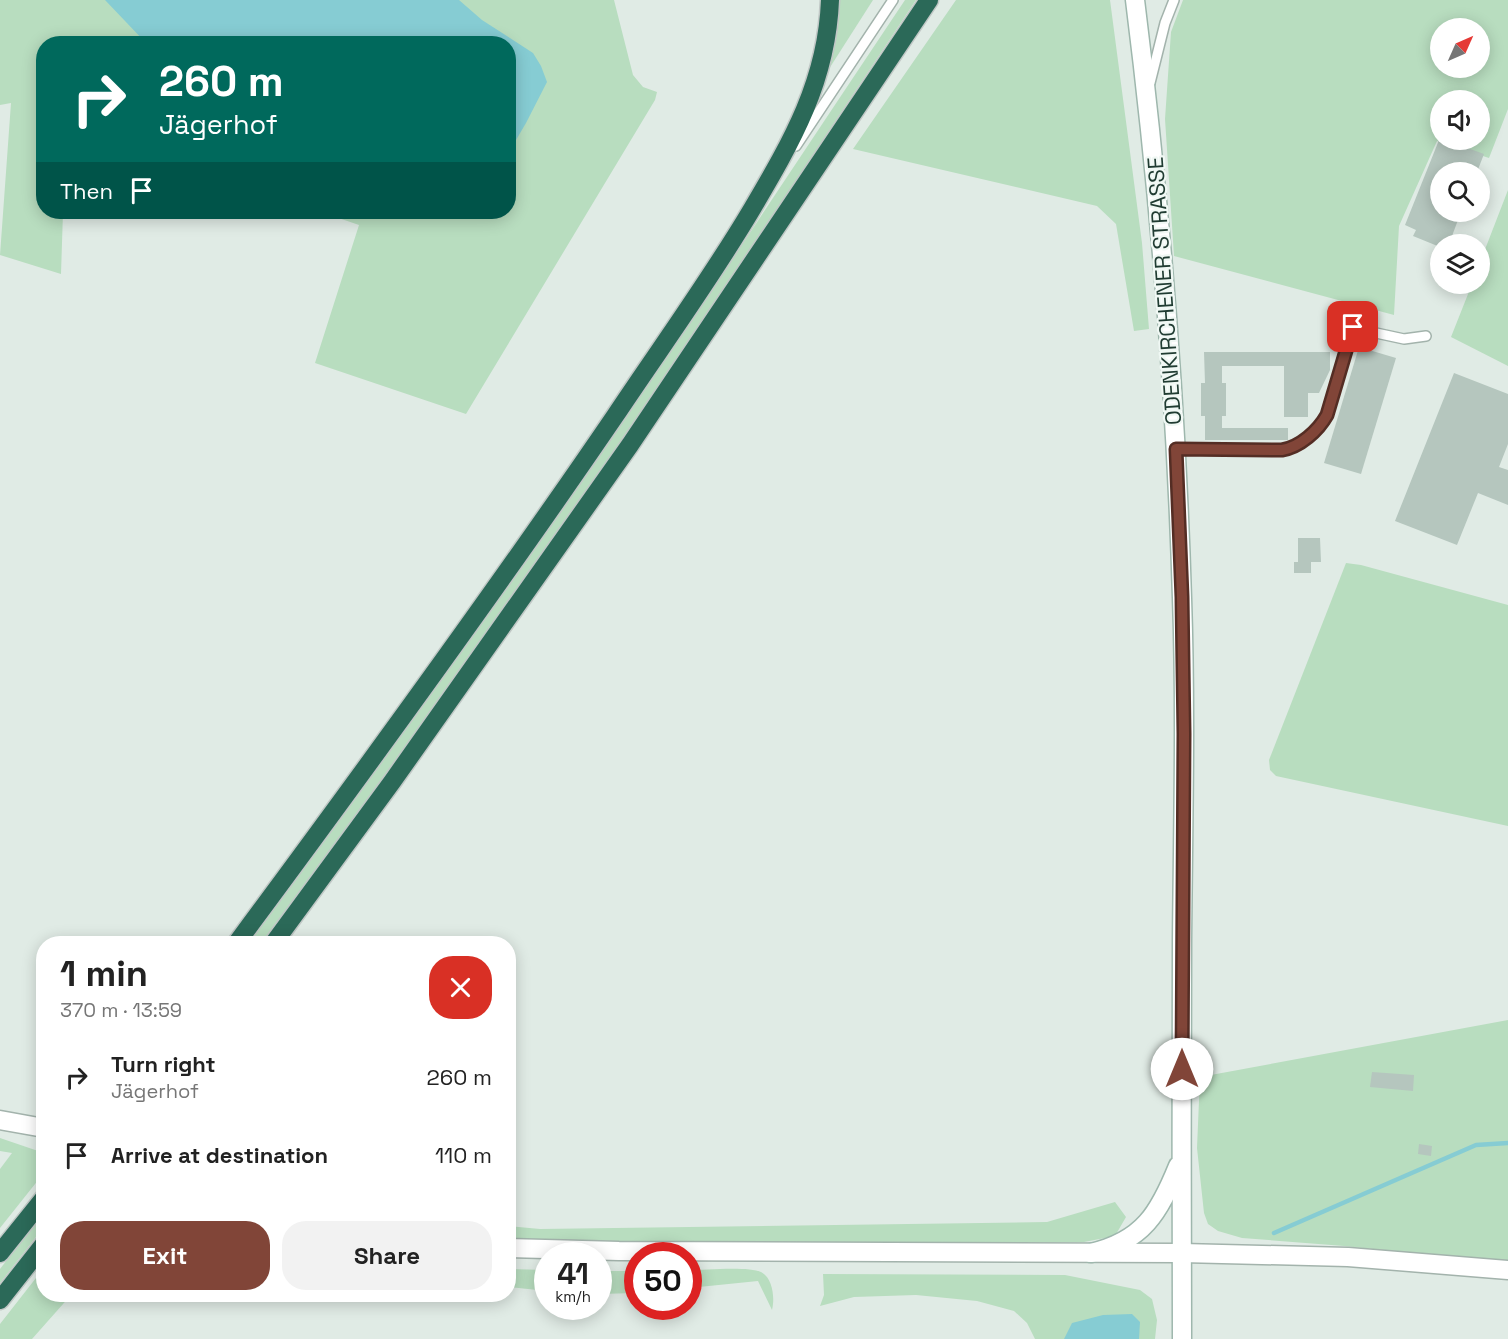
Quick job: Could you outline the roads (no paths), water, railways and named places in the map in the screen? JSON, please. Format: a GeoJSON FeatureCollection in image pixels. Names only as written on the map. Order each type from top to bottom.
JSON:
{"type":"FeatureCollection","features":[{"type":"Feature","properties":{"kind":"highway"},"geometry":{"type":"LineString","coordinates":[[242,936],[443,662],[577,471],[727,250],[784,154],[812,95],[824,52],[830,0]]}},
{"type":"Feature","properties":{"kind":"highway"},"geometry":{"type":"LineString","coordinates":[[279,936],[392,782],[630,445],[929,0]]}},
{"type":"Feature","properties":{"kind":"highway"},"geometry":{"type":"LineString","coordinates":[[0,1253],[36,1208]]}},
{"type":"Feature","properties":{"kind":"highway"},"geometry":{"type":"LineString","coordinates":[[0,1300],[36,1254]]}},
{"type":"Feature","properties":{"kind":"main road","name":"ODENKIRCHENER STRASSE"},"geometry":{"type":"LineString","coordinates":[[1136,0],[1162,247],[1176,449],[1182,608],[1185,761],[1182,1339]]}},
{"type":"Feature","properties":{"kind":"main road"},"geometry":{"type":"LineString","coordinates":[[0,1120],[36,1127]]}},
{"type":"Feature","properties":{"kind":"main road"},"geometry":{"type":"LineString","coordinates":[[1091,1253],[1125,1242],[1148,1223],[1162,1202],[1182,1156]]}},
{"type":"Feature","properties":{"kind":"main road"},"geometry":{"type":"LineString","coordinates":[[516,1248],[631,1251],[1182,1253],[1348,1257],[1508,1270]]}},
{"type":"Feature","properties":{"kind":"lane"},"geometry":{"type":"LineString","coordinates":[[727,250],[893,0]]}},
{"type":"Feature","properties":{"kind":"lane"},"geometry":{"type":"LineString","coordinates":[[1147,94],[1165,23],[1174,0]]}},
{"type":"Feature","properties":{"kind":"lane"},"geometry":{"type":"LineString","coordinates":[[1176,449],[1282,450],[1294,446],[1317,429],[1327,415],[1353,327],[1404,339],[1426,336]]}},
{"type":"Feature","properties":{"kind":"water"},"geometry":{"type":"Polygon","coordinates":[[[105,0],[459,0],[482,20],[507,36],[139,36],[105,0]]]}},
{"type":"Feature","properties":{"kind":"water"},"geometry":{"type":"Polygon","coordinates":[[[516,42],[533,53],[547,82],[516,140],[516,42]]]}},
{"type":"Feature","properties":{"kind":"water"},"geometry":{"type":"Polygon","coordinates":[[[1132,1314],[1140,1322],[1139,1339],[1064,1339],[1072,1323],[1103,1315],[1132,1314]]]}},
{"type":"Feature","properties":{"kind":"waterway"},"geometry":{"type":"LineString","coordinates":[[1274,1233],[1476,1145],[1508,1143]]}}]}
